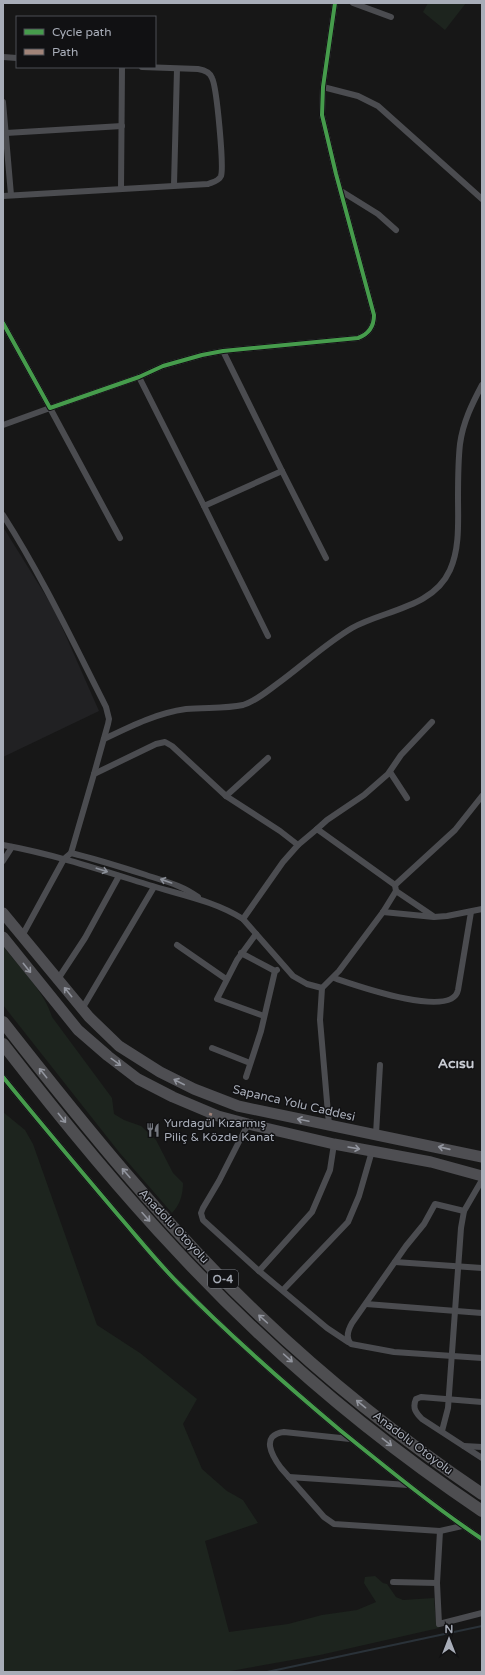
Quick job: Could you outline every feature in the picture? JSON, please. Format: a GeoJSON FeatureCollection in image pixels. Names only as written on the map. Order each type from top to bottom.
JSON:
{"type":"FeatureCollection","features":[{"type":"Feature","properties":{"kind":"highway","name":"Sapanca Yolu Caddesi"},"geometry":{"type":"LineString","coordinates":[[3,913],[82,1009],[118,1046],[160,1072],[194,1089],[238,1106],[482,1156]]}},
{"type":"Feature","properties":{"kind":"highway"},"geometry":{"type":"LineString","coordinates":[[3,937],[78,1030],[138,1079],[173,1097],[211,1113],[248,1124],[334,1144],[431,1162],[482,1176]]}},
{"type":"Feature","properties":{"kind":"highway","name":"Anadolu Otoyolu"},"geometry":{"type":"LineString","coordinates":[[3,1022],[94,1137],[129,1178],[198,1253],[260,1316],[334,1382],[429,1457],[482,1494]]}},
{"type":"Feature","properties":{"kind":"highway","name":"Anadolu Otoyolu"},"geometry":{"type":"LineString","coordinates":[[3,1044],[122,1190],[177,1251],[220,1294],[328,1394],[420,1467],[482,1511]]}},
{"type":"Feature","properties":{"kind":"street"},"geometry":{"type":"LineString","coordinates":[[3,425],[139,377],[163,366],[223,351],[358,338],[364,336],[372,327],[374,315],[324,127],[322,107],[323,86],[335,3]]}},
{"type":"Feature","properties":{"kind":"street"},"geometry":{"type":"LineString","coordinates":[[353,3],[391,17]]}},
{"type":"Feature","properties":{"kind":"street"},"geometry":{"type":"LineString","coordinates":[[3,57],[16,58]]}},
{"type":"Feature","properties":{"kind":"street"},"geometry":{"type":"LineString","coordinates":[[121,189],[122,68]]}},
{"type":"Feature","properties":{"kind":"street"},"geometry":{"type":"LineString","coordinates":[[3,196],[121,189],[213,182],[218,180],[221,176],[222,168],[219,122],[212,78],[205,71],[156,68]]}},
{"type":"Feature","properties":{"kind":"street"},"geometry":{"type":"LineString","coordinates":[[174,185],[177,69]]}},
{"type":"Feature","properties":{"kind":"street"},"geometry":{"type":"LineString","coordinates":[[323,86],[358,96],[378,106],[482,200]]}},
{"type":"Feature","properties":{"kind":"street"},"geometry":{"type":"LineString","coordinates":[[3,102],[11,195]]}},
{"type":"Feature","properties":{"kind":"street"},"geometry":{"type":"LineString","coordinates":[[6,133],[122,126]]}},
{"type":"Feature","properties":{"kind":"street"},"geometry":{"type":"LineString","coordinates":[[341,191],[378,214],[396,230]]}},
{"type":"Feature","properties":{"kind":"street"},"geometry":{"type":"LineString","coordinates":[[3,323],[120,538]]}},
{"type":"Feature","properties":{"kind":"street"},"geometry":{"type":"LineString","coordinates":[[223,351],[326,558]]}},
{"type":"Feature","properties":{"kind":"street"},"geometry":{"type":"LineString","coordinates":[[139,377],[268,636]]}},
{"type":"Feature","properties":{"kind":"street"},"geometry":{"type":"LineString","coordinates":[[104,739],[135,724],[167,713],[204,707],[243,705],[253,701],[351,629],[380,615],[414,603],[437,588],[446,578],[455,558],[458,526],[460,445],[466,419],[482,385]]}},
{"type":"Feature","properties":{"kind":"street"},"geometry":{"type":"LineString","coordinates":[[204,506],[282,471]]}},
{"type":"Feature","properties":{"kind":"street"},"geometry":{"type":"LineString","coordinates":[[3,515],[23,546],[49,593],[106,707],[109,719],[71,853],[64,859],[22,936]]}},
{"type":"Feature","properties":{"kind":"street"},"geometry":{"type":"LineString","coordinates":[[244,919],[283,862],[298,845],[327,820],[364,795],[390,772],[401,755],[432,722]]}},
{"type":"Feature","properties":{"kind":"street"},"geometry":{"type":"LineString","coordinates":[[94,774],[156,744],[165,742],[172,746],[226,796],[280,831],[298,845]]}},
{"type":"Feature","properties":{"kind":"street"},"geometry":{"type":"LineString","coordinates":[[226,796],[268,758]]}},
{"type":"Feature","properties":{"kind":"street"},"geometry":{"type":"LineString","coordinates":[[390,772],[408,798]]}},
{"type":"Feature","properties":{"kind":"street"},"geometry":{"type":"LineString","coordinates":[[329,1125],[320,1020],[322,988],[334,978],[383,912],[396,888],[454,830],[482,796]]}},
{"type":"Feature","properties":{"kind":"street"},"geometry":{"type":"LineString","coordinates":[[317,829],[434,916]]}},
{"type":"Feature","properties":{"kind":"street"},"geometry":{"type":"LineString","coordinates":[[3,845],[64,859],[154,887],[200,899],[235,914],[244,919],[284,967],[297,980],[322,988]]}},
{"type":"Feature","properties":{"kind":"street"},"geometry":{"type":"LineString","coordinates":[[3,861],[12,847]]}},
{"type":"Feature","properties":{"kind":"street"},"geometry":{"type":"LineString","coordinates":[[71,853],[112,864],[168,882],[191,892],[200,899]]}},
{"type":"Feature","properties":{"kind":"street"},"geometry":{"type":"LineString","coordinates":[[58,979],[85,938],[119,876]]}},
{"type":"Feature","properties":{"kind":"street"},"geometry":{"type":"LineString","coordinates":[[82,1009],[154,887]]}},
{"type":"Feature","properties":{"kind":"street"},"geometry":{"type":"LineString","coordinates":[[383,912],[434,916],[471,912],[482,909]]}},
{"type":"Feature","properties":{"kind":"street"},"geometry":{"type":"LineString","coordinates":[[334,978],[410,1000],[450,1000],[458,994],[471,912]]}},
{"type":"Feature","properties":{"kind":"street"},"geometry":{"type":"LineString","coordinates":[[256,934],[241,953],[226,979],[217,999],[264,1016]]}},
{"type":"Feature","properties":{"kind":"street"},"geometry":{"type":"LineString","coordinates":[[177,945],[226,979]]}},
{"type":"Feature","properties":{"kind":"street"},"geometry":{"type":"LineString","coordinates":[[241,953],[274,971]]}},
{"type":"Feature","properties":{"kind":"street"},"geometry":{"type":"LineString","coordinates":[[274,971],[284,967]]}},
{"type":"Feature","properties":{"kind":"street"},"geometry":{"type":"LineString","coordinates":[[246,1077],[264,1016],[274,971]]}},
{"type":"Feature","properties":{"kind":"street"},"geometry":{"type":"LineString","coordinates":[[212,1048],[250,1063]]}},
{"type":"Feature","properties":{"kind":"street"},"geometry":{"type":"LineString","coordinates":[[376,1134],[380,1065]]}},
{"type":"Feature","properties":{"kind":"street"},"geometry":{"type":"LineString","coordinates":[[3,1077],[72,1161],[179,1284],[272,1373],[408,1485],[462,1526],[482,1539]]}},
{"type":"Feature","properties":{"kind":"street"},"geometry":{"type":"LineString","coordinates":[[207,1124],[211,1113]]}},
{"type":"Feature","properties":{"kind":"street"},"geometry":{"type":"LineString","coordinates":[[248,1124],[219,1181],[203,1208],[203,1220],[213,1231],[327,1328],[351,1344],[366,1348],[482,1358]]}},
{"type":"Feature","properties":{"kind":"street"},"geometry":{"type":"LineString","coordinates":[[259,1271],[312,1212],[330,1170],[334,1144]]}},
{"type":"Feature","properties":{"kind":"street"},"geometry":{"type":"LineString","coordinates":[[283,1290],[348,1222],[359,1196],[372,1151]]}},
{"type":"Feature","properties":{"kind":"street"},"geometry":{"type":"LineString","coordinates":[[442,1431],[446,1420],[449,1399],[461,1228],[464,1210],[482,1180]]}},
{"type":"Feature","properties":{"kind":"street"},"geometry":{"type":"LineString","coordinates":[[348,1342],[347,1339],[349,1328],[395,1262],[424,1224],[435,1204],[464,1210]]}},
{"type":"Feature","properties":{"kind":"street"},"geometry":{"type":"LineString","coordinates":[[395,1262],[482,1268]]}},
{"type":"Feature","properties":{"kind":"street"},"geometry":{"type":"LineString","coordinates":[[366,1304],[482,1313]]}},
{"type":"Feature","properties":{"kind":"street"},"geometry":{"type":"LineString","coordinates":[[482,1402],[421,1397],[416,1399],[415,1403],[415,1410],[422,1419],[482,1458]]}},
{"type":"Feature","properties":{"kind":"street"},"geometry":{"type":"LineString","coordinates":[[351,1439],[284,1432],[276,1434],[271,1440],[270,1449],[276,1461],[289,1477],[324,1517],[334,1524],[440,1531],[462,1526]]}},
{"type":"Feature","properties":{"kind":"street"},"geometry":{"type":"LineString","coordinates":[[464,1446],[482,1447]]}},
{"type":"Feature","properties":{"kind":"street"},"geometry":{"type":"LineString","coordinates":[[289,1477],[408,1485]]}},
{"type":"Feature","properties":{"kind":"street"},"geometry":{"type":"LineString","coordinates":[[440,1531],[437,1583],[440,1624],[482,1613]]}},
{"type":"Feature","properties":{"kind":"street"},"geometry":{"type":"LineString","coordinates":[[394,1582],[437,1583]]}},
{"type":"Feature","properties":{"kind":"shaded area"},"geometry":{"type":"Polygon","coordinates":[[[428,3],[466,3],[445,30],[423,12],[428,3]]]}},
{"type":"Feature","properties":{"kind":"shaded area"},"geometry":{"type":"Polygon","coordinates":[[[3,527],[54,609],[99,711],[3,757],[3,527]]]}},
{"type":"Feature","properties":{"kind":"shaded area"},"geometry":{"type":"Polygon","coordinates":[[[3,946],[38,989],[49,1008],[52,1017],[112,1098],[114,1114],[124,1120],[141,1126],[156,1140],[173,1173],[183,1183],[180,1199],[172,1213],[119,1152],[3,1005],[3,946]]]}},
{"type":"Feature","properties":{"kind":"shaded area"},"geometry":{"type":"Polygon","coordinates":[[[3,1112],[25,1130],[33,1144],[97,1325],[140,1353],[197,1399],[183,1424],[202,1469],[227,1491],[243,1500],[258,1523],[205,1541],[229,1632],[288,1624],[322,1615],[357,1610],[376,1602],[364,1583],[365,1577],[375,1576],[383,1583],[387,1584],[396,1597],[403,1600],[434,1598],[436,1624],[439,1624],[439,1628],[320,1655],[225,1672],[3,1672],[3,1112]]]}},
{"type":"Feature","properties":{"kind":"waterway"},"geometry":{"type":"LineString","coordinates":[[267,1672],[482,1626]]}},
{"type":"Feature","properties":{"kind":"marked path"},"geometry":{"type":"LineString","coordinates":[[207,1124],[211,1113]]}},
{"type":"Feature","properties":{"kind":"cycle path"},"geometry":{"type":"LineString","coordinates":[[3,323],[50,408],[139,377],[163,366],[202,355],[223,351],[358,338],[368,332],[372,326],[374,315],[336,174],[322,115],[323,87],[335,3]]}},
{"type":"Feature","properties":{"kind":"cycle path"},"geometry":{"type":"LineString","coordinates":[[3,1077],[156,1259],[218,1322],[279,1378],[341,1431],[428,1500],[482,1539]]}},
{"type":"Feature","properties":{"kind":"place","name":"Yurdagül Kızarmış Piliç & Közde Kanat"},"geometry":{"type":"Point","coordinates":[153,1130]}},
{"type":"Feature","properties":{"kind":"district","name":"Acısu"},"geometry":{"type":"Point","coordinates":[456,1063]}}]}
